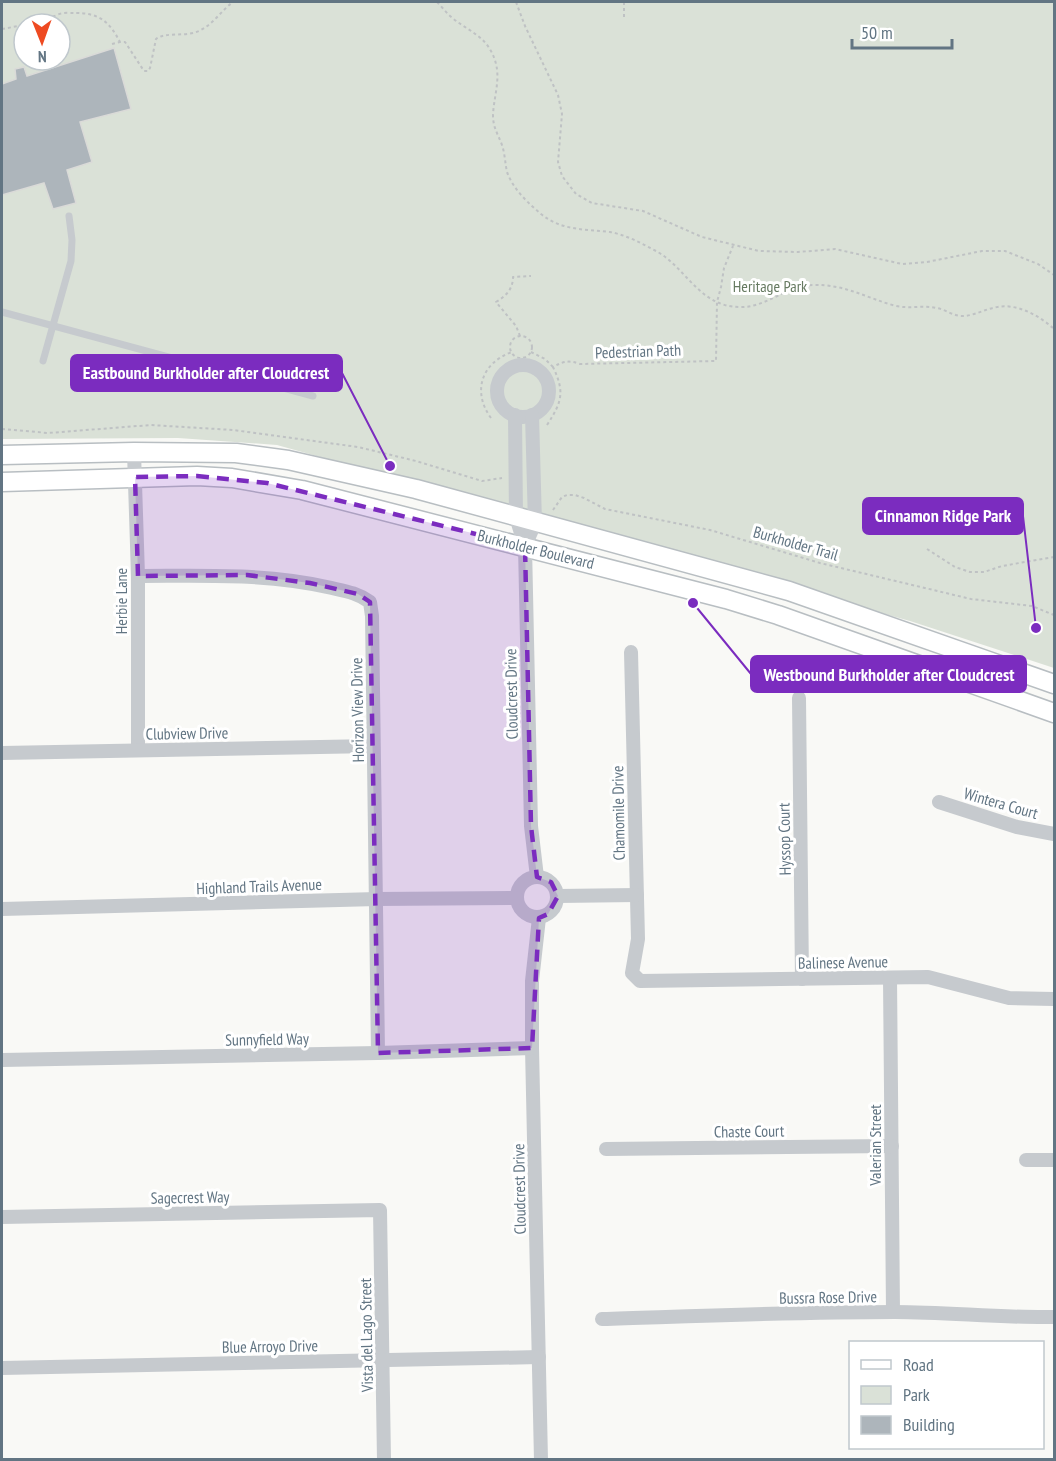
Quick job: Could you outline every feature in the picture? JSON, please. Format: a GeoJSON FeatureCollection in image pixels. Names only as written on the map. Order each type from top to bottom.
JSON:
{"type":"FeatureCollection","features":[{"type":"Feature","properties":{"kind":"main road","name":"Burkholder Boulevard"},"geometry":{"type":"LineString","coordinates":[[2,454],[236,453],[288,460],[416,489],[789,591],[1054,684]]}},
{"type":"Feature","properties":{"kind":"main road","name":"Burkholder Boulevard"},"geometry":{"type":"LineString","coordinates":[[2,482],[197,476],[302,489],[704,593],[778,615],[1054,712]]}},
{"type":"Feature","properties":{"kind":"street"},"geometry":{"type":"LineString","coordinates":[[524,365],[538,370],[543,375],[548,389],[544,405],[532,415],[515,416],[502,407],[497,386],[504,373],[510,368],[524,365]]}},
{"type":"Feature","properties":{"kind":"street","name":"Cloudcrest Drive"},"geometry":{"type":"LineString","coordinates":[[525,546],[536,523],[532,415]]}},
{"type":"Feature","properties":{"kind":"street","name":"Cloudcrest Drive"},"geometry":{"type":"LineString","coordinates":[[515,416],[516,517],[525,546],[531,826],[537,877]]}},
{"type":"Feature","properties":{"kind":"street","name":"Herbie Lane"},"geometry":{"type":"LineString","coordinates":[[134,452],[138,576],[138,750]]}},
{"type":"Feature","properties":{"kind":"street","name":"Horizon View Drive"},"geometry":{"type":"LineString","coordinates":[[138,576],[247,575],[310,583],[358,594],[370,602],[378,1053]]}},
{"type":"Feature","properties":{"kind":"street","name":"Chamomile Drive"},"geometry":{"type":"LineString","coordinates":[[631,652],[638,939],[632,973]]}},
{"type":"Feature","properties":{"kind":"street","name":"Hyssop Court"},"geometry":{"type":"LineString","coordinates":[[799,698],[802,979]]}},
{"type":"Feature","properties":{"kind":"street","name":"Clubview Drive"},"geometry":{"type":"LineString","coordinates":[[2,753],[373,746]]}},
{"type":"Feature","properties":{"kind":"street","name":"Wintera Court"},"geometry":{"type":"LineString","coordinates":[[939,802],[1017,827],[1054,834]]}},
{"type":"Feature","properties":{"kind":"street"},"geometry":{"type":"LineString","coordinates":[[537,877],[551,882],[558,896],[549,914],[538,918],[524,913],[518,906],[516,898],[522,883],[529,878],[537,877]]}},
{"type":"Feature","properties":{"kind":"street"},"geometry":{"type":"LineString","coordinates":[[558,896],[637,895]]}},
{"type":"Feature","properties":{"kind":"street","name":"Highland Trails Avenue"},"geometry":{"type":"LineString","coordinates":[[2,909],[377,899],[516,898]]}},
{"type":"Feature","properties":{"kind":"street","name":"Cloudcrest Drive"},"geometry":{"type":"LineString","coordinates":[[538,918],[532,981],[532,1048],[541,1460]]}},
{"type":"Feature","properties":{"kind":"street","name":"Balinese Avenue"},"geometry":{"type":"LineString","coordinates":[[632,973],[640,981],[928,977],[1009,998],[1054,999]]}},
{"type":"Feature","properties":{"kind":"street","name":"Valerian Street"},"geometry":{"type":"LineString","coordinates":[[890,978],[893,1312]]}},
{"type":"Feature","properties":{"kind":"street","name":"Sunnyfield Way"},"geometry":{"type":"LineString","coordinates":[[2,1060],[532,1048]]}},
{"type":"Feature","properties":{"kind":"street","name":"Chaste Court"},"geometry":{"type":"LineString","coordinates":[[606,1149],[892,1146]]}},
{"type":"Feature","properties":{"kind":"street"},"geometry":{"type":"LineString","coordinates":[[1026,1161],[1054,1160]]}},
{"type":"Feature","properties":{"kind":"street","name":"Sagecrest Way"},"geometry":{"type":"LineString","coordinates":[[2,1217],[380,1210]]}},
{"type":"Feature","properties":{"kind":"street","name":"Vista del Lago Street"},"geometry":{"type":"LineString","coordinates":[[380,1210],[384,1460]]}},
{"type":"Feature","properties":{"kind":"street","name":"Bussra Rose Drive"},"geometry":{"type":"LineString","coordinates":[[602,1319],[893,1312],[952,1312],[1015,1318],[1054,1317]]}},
{"type":"Feature","properties":{"kind":"street","name":"Blue Arroyo Drive"},"geometry":{"type":"LineString","coordinates":[[2,1368],[539,1358]]}},
{"type":"Feature","properties":{"kind":"lane"},"geometry":{"type":"LineString","coordinates":[[43,361],[70,261],[72,240],[69,216]]}},
{"type":"Feature","properties":{"kind":"lane"},"geometry":{"type":"LineString","coordinates":[[2,312],[314,396]]}},
{"type":"Feature","properties":{"kind":"path"},"geometry":{"type":"LineString","coordinates":[[112,44],[125,42],[144,71],[148,71],[156,39],[166,34],[176,36],[200,31],[233,2]]}},
{"type":"Feature","properties":{"kind":"path"},"geometry":{"type":"LineString","coordinates":[[437,2],[449,16],[484,40],[493,55],[499,76],[493,115],[494,130],[501,144],[507,171],[511,181],[526,201],[558,224],[590,232],[609,232],[629,237],[659,253],[701,292],[717,302],[740,308],[759,304],[788,291],[810,285],[834,285],[895,305],[914,309],[930,307],[960,316],[998,307],[1011,307],[1034,315],[1054,329]]}},
{"type":"Feature","properties":{"kind":"path"},"geometry":{"type":"LineString","coordinates":[[516,2],[558,95],[562,114],[558,162],[562,176],[576,194],[592,203],[643,211],[702,237],[759,251],[798,252],[836,249],[902,264],[927,262],[982,251],[1005,251],[1038,264],[1054,275]]}},
{"type":"Feature","properties":{"kind":"path"},"geometry":{"type":"LineString","coordinates":[[624,2],[624,20]]}},
{"type":"Feature","properties":{"kind":"path"},"geometry":{"type":"LineString","coordinates":[[72,14],[89,13],[98,16],[112,28],[120,42]]}},
{"type":"Feature","properties":{"kind":"path","name":"Pedestrian Path"},"geometry":{"type":"LineString","coordinates":[[554,367],[563,361],[570,360],[580,364],[716,361],[717,302],[722,287],[724,268],[733,246]]}},
{"type":"Feature","properties":{"kind":"path"},"geometry":{"type":"LineString","coordinates":[[531,276],[513,277],[511,289],[505,297],[496,302],[509,317],[520,336],[530,342],[531,351]]}},
{"type":"Feature","properties":{"kind":"path"},"geometry":{"type":"LineString","coordinates":[[512,352],[512,342],[520,336]]}},
{"type":"Feature","properties":{"kind":"path"},"geometry":{"type":"LineString","coordinates":[[531,351],[554,367],[560,382],[561,399],[547,424]]}},
{"type":"Feature","properties":{"kind":"path"},"geometry":{"type":"LineString","coordinates":[[512,352],[520,358],[531,351]]}},
{"type":"Feature","properties":{"kind":"path"},"geometry":{"type":"LineString","coordinates":[[491,418],[481,400],[481,384],[484,374],[495,360],[512,352]]}},
{"type":"Feature","properties":{"kind":"path"},"geometry":{"type":"LineString","coordinates":[[400,464],[401,458]]}},
{"type":"Feature","properties":{"kind":"path","name":"Burkholder Trail"},"geometry":{"type":"LineString","coordinates":[[550,510],[553,510],[562,498],[575,495],[604,509],[710,530],[819,563],[971,599],[1032,606],[1054,615]]}},
{"type":"Feature","properties":{"kind":"path"},"geometry":{"type":"LineString","coordinates":[[927,549],[955,567],[970,572],[984,572],[1002,566],[1054,557]]}},
{"type":"Feature","properties":{"kind":"highlighted area"},"geometry":{"type":"Polygon","coordinates":[[[197,476],[267,483],[525,546],[531,826],[537,877],[551,882],[558,896],[548,914],[539,918],[532,1048],[378,1053],[370,602],[358,594],[310,583],[247,575],[138,576],[135,477],[197,476]]]}},
{"type":"Feature","properties":{"kind":"green space","name":"Heritage Park"},"geometry":{"type":"Polygon","coordinates":[[[2,2],[1054,2],[1054,668],[910,621],[277,445],[178,438],[2,439],[2,2]]]}},
{"type":"Feature","properties":{"kind":"building"},"geometry":{"type":"Polygon","coordinates":[[[114,48],[131,109],[80,122],[92,162],[67,170],[76,203],[53,209],[44,183],[2,195],[2,84],[16,79],[15,72],[26,72],[27,76],[39,72],[72,72],[72,62],[114,48]]]}},
{"type":"Feature","properties":{"kind":"place","name":"Eastbound Burkholder after Cloudcrest"},"geometry":{"type":"Point","coordinates":[390,466]}},
{"type":"Feature","properties":{"kind":"place","name":"Westbound Burkholder after Cloudcrest"},"geometry":{"type":"Point","coordinates":[693,603]}},
{"type":"Feature","properties":{"kind":"place","name":"Cinnamon Ridge Park"},"geometry":{"type":"Point","coordinates":[1036,628]}}]}
